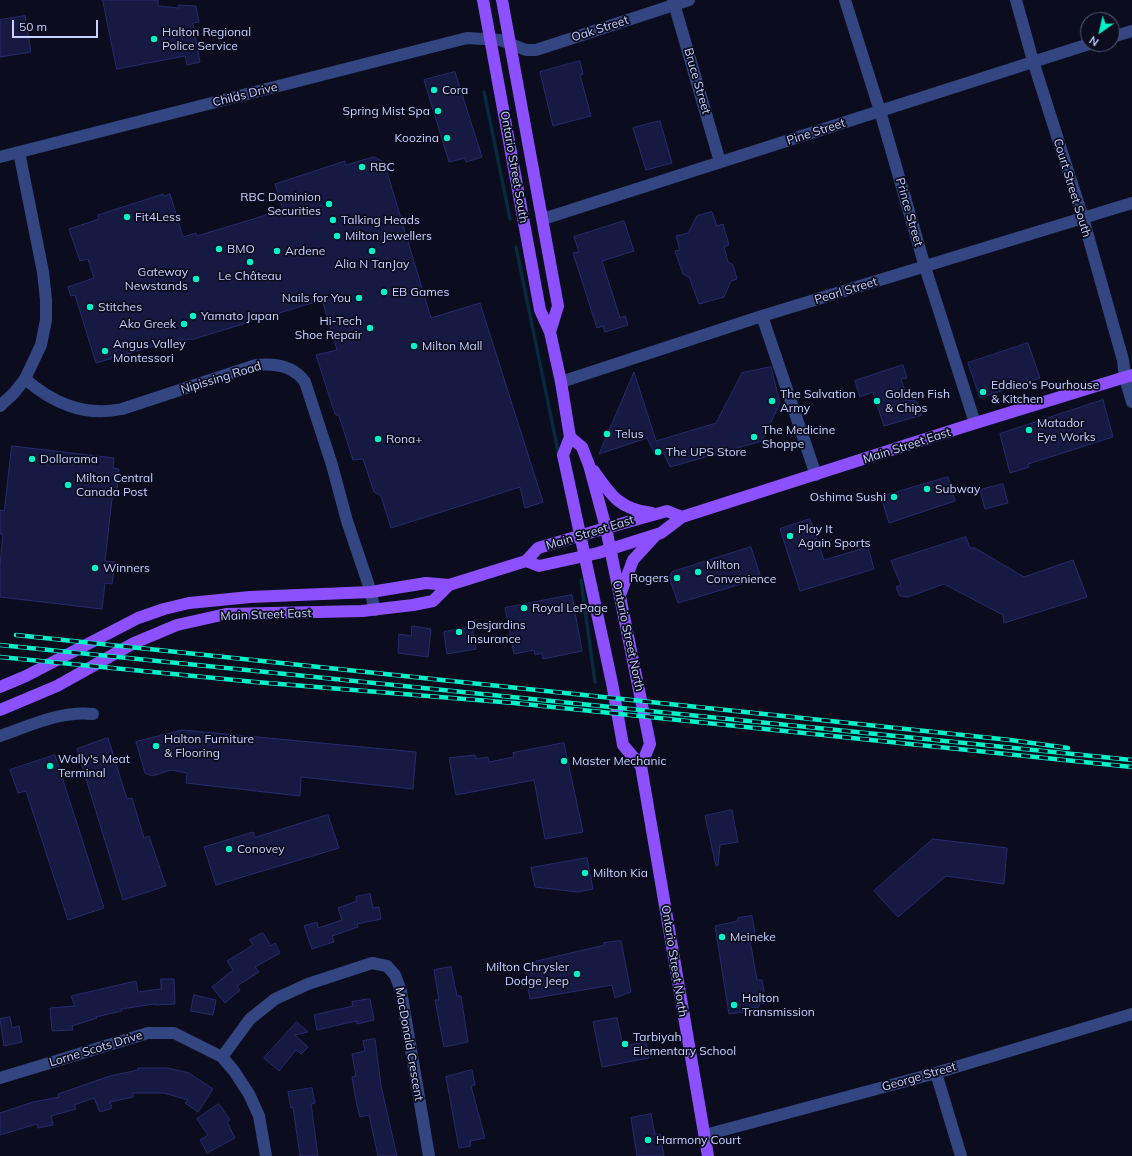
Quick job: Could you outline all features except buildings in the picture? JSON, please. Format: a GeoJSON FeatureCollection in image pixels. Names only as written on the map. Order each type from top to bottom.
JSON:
{"type":"FeatureCollection","features":[{"type":"Feature","properties":{"kind":"main road","name":"Ontario Street South"},"geometry":{"type":"LineString","coordinates":[[483,0],[540,310],[550,332],[561,382],[570,437],[563,455],[580,536]]}},
{"type":"Feature","properties":{"kind":"main road","name":"Ontario Street South"},"geometry":{"type":"LineString","coordinates":[[502,0],[558,306],[550,332]]}},
{"type":"Feature","properties":{"kind":"main road","name":"Main Street East"},"geometry":{"type":"LineString","coordinates":[[526,561],[539,566],[584,556],[656,535],[661,533],[682,517],[1129,377]]}},
{"type":"Feature","properties":{"kind":"main road"},"geometry":{"type":"LineString","coordinates":[[570,437],[582,447],[589,465],[606,528]]}},
{"type":"Feature","properties":{"kind":"main road"},"geometry":{"type":"LineString","coordinates":[[589,465],[608,493],[622,505],[639,511],[657,513]]}},
{"type":"Feature","properties":{"kind":"main road","name":"Main Street East"},"geometry":{"type":"LineString","coordinates":[[0,687],[26,676],[132,621],[164,609],[189,603],[250,597],[371,592],[426,583],[449,585],[526,561],[538,548],[657,513],[667,511],[682,517]]}},
{"type":"Feature","properties":{"kind":"main road","name":"Ontario Street North"},"geometry":{"type":"LineString","coordinates":[[606,528],[609,549],[620,595],[650,744],[640,766]]}},
{"type":"Feature","properties":{"kind":"main road"},"geometry":{"type":"LineString","coordinates":[[620,595],[632,560],[656,535]]}},
{"type":"Feature","properties":{"kind":"main road","name":"Ontario Street North"},"geometry":{"type":"LineString","coordinates":[[580,536],[612,683],[623,745],[640,766],[652,828],[684,1026],[708,1156]]}},
{"type":"Feature","properties":{"kind":"main road","name":"Main Street East"},"geometry":{"type":"LineString","coordinates":[[0,710],[57,686],[134,643],[177,625],[226,614],[375,610],[433,600],[449,585]]}},
{"type":"Feature","properties":{"kind":"street","name":"Oak Street"},"geometry":{"type":"LineString","coordinates":[[490,39],[511,44],[526,50],[536,50],[674,2],[688,0]]}},
{"type":"Feature","properties":{"kind":"street","name":"Prince Street"},"geometry":{"type":"LineString","coordinates":[[845,0],[880,112],[925,266],[975,424]]}},
{"type":"Feature","properties":{"kind":"street","name":"Court Street South"},"geometry":{"type":"LineString","coordinates":[[1016,0],[1033,61],[1082,218],[1129,377],[1132,402]]}},
{"type":"Feature","properties":{"kind":"street","name":"Bruce Street"},"geometry":{"type":"LineString","coordinates":[[674,2],[720,162]]}},
{"type":"Feature","properties":{"kind":"street"},"geometry":{"type":"LineString","coordinates":[[1120,35],[1132,31]]}},
{"type":"Feature","properties":{"kind":"street","name":"Childs Drive"},"geometry":{"type":"LineString","coordinates":[[0,157],[467,38],[490,39]]}},
{"type":"Feature","properties":{"kind":"street","name":"Pine Street"},"geometry":{"type":"LineString","coordinates":[[543,219],[1080,47]]}},
{"type":"Feature","properties":{"kind":"street"},"geometry":{"type":"LineString","coordinates":[[0,406],[14,393],[25,378],[41,345],[45,332],[46,300],[43,272],[19,152]]}},
{"type":"Feature","properties":{"kind":"street","name":"Pearl Street"},"geometry":{"type":"LineString","coordinates":[[561,382],[762,316],[1132,203]]}},
{"type":"Feature","properties":{"kind":"street"},"geometry":{"type":"LineString","coordinates":[[762,316],[816,475]]}},
{"type":"Feature","properties":{"kind":"street","name":"Nipissing Road"},"geometry":{"type":"LineString","coordinates":[[25,378],[44,394],[60,404],[83,411],[100,412],[122,409],[256,365],[269,364],[296,371],[305,382],[332,465],[347,521],[371,592],[375,610]]}},
{"type":"Feature","properties":{"kind":"street"},"geometry":{"type":"LineString","coordinates":[[0,736],[74,713],[93,714]]}},
{"type":"Feature","properties":{"kind":"street","name":"MacDonald Crescent"},"geometry":{"type":"LineString","coordinates":[[222,1057],[250,1019],[275,1000],[308,984],[372,963],[387,966],[395,975],[401,991],[429,1156]]}},
{"type":"Feature","properties":{"kind":"street","name":"George Street"},"geometry":{"type":"LineString","coordinates":[[704,1135],[936,1073],[1132,1014]]}},
{"type":"Feature","properties":{"kind":"street","name":"Lorne Scots Drive"},"geometry":{"type":"LineString","coordinates":[[0,1078],[148,1033],[174,1033],[222,1057],[234,1070],[255,1106],[259,1116],[266,1156]]}},
{"type":"Feature","properties":{"kind":"street"},"geometry":{"type":"LineString","coordinates":[[936,1073],[961,1156]]}},
{"type":"Feature","properties":{"kind":"waterway"},"geometry":{"type":"LineString","coordinates":[[484,92],[510,219]]}},
{"type":"Feature","properties":{"kind":"waterway"},"geometry":{"type":"LineString","coordinates":[[516,247],[559,456]]}},
{"type":"Feature","properties":{"kind":"waterway"},"geometry":{"type":"LineString","coordinates":[[581,580],[595,682]]}},
{"type":"Feature","properties":{"kind":"railway"},"geometry":{"type":"LineString","coordinates":[[16,635],[1010,740],[1068,748]]}},
{"type":"Feature","properties":{"kind":"railway"},"geometry":{"type":"LineString","coordinates":[[0,645],[1132,760]]}},
{"type":"Feature","properties":{"kind":"railway"},"geometry":{"type":"LineString","coordinates":[[0,657],[255,682],[514,703],[1132,767]]}},
{"type":"Feature","properties":{"kind":"place","name":"Halton Regional Police Service"},"geometry":{"type":"Point","coordinates":[154,39]}},
{"type":"Feature","properties":{"kind":"place","name":"Cora"},"geometry":{"type":"Point","coordinates":[434,90]}},
{"type":"Feature","properties":{"kind":"place","name":"Spring Mist Spa"},"geometry":{"type":"Point","coordinates":[438,111]}},
{"type":"Feature","properties":{"kind":"place","name":"Koozina"},"geometry":{"type":"Point","coordinates":[447,138]}},
{"type":"Feature","properties":{"kind":"place","name":"RBC"},"geometry":{"type":"Point","coordinates":[362,167]}},
{"type":"Feature","properties":{"kind":"place","name":"RBC Dominion Securities"},"geometry":{"type":"Point","coordinates":[329,204]}},
{"type":"Feature","properties":{"kind":"place","name":"Fit4Less"},"geometry":{"type":"Point","coordinates":[127,217]}},
{"type":"Feature","properties":{"kind":"place","name":"Talking Heads"},"geometry":{"type":"Point","coordinates":[333,220]}},
{"type":"Feature","properties":{"kind":"place","name":"Milton Jewellers"},"geometry":{"type":"Point","coordinates":[337,236]}},
{"type":"Feature","properties":{"kind":"place","name":"BMO"},"geometry":{"type":"Point","coordinates":[219,249]}},
{"type":"Feature","properties":{"kind":"place","name":"Ardene"},"geometry":{"type":"Point","coordinates":[277,251]}},
{"type":"Feature","properties":{"kind":"place","name":"Alia N TanJay"},"geometry":{"type":"Point","coordinates":[372,251]}},
{"type":"Feature","properties":{"kind":"place","name":"Le Château"},"geometry":{"type":"Point","coordinates":[250,262]}},
{"type":"Feature","properties":{"kind":"place","name":"Gateway Newstands"},"geometry":{"type":"Point","coordinates":[196,279]}},
{"type":"Feature","properties":{"kind":"place","name":"EB Games"},"geometry":{"type":"Point","coordinates":[384,292]}},
{"type":"Feature","properties":{"kind":"place","name":"Nails for You"},"geometry":{"type":"Point","coordinates":[359,298]}},
{"type":"Feature","properties":{"kind":"place","name":"Stitches"},"geometry":{"type":"Point","coordinates":[90,307]}},
{"type":"Feature","properties":{"kind":"place","name":"Yamato Japan"},"geometry":{"type":"Point","coordinates":[193,316]}},
{"type":"Feature","properties":{"kind":"place","name":"Ako Greek"},"geometry":{"type":"Point","coordinates":[184,324]}},
{"type":"Feature","properties":{"kind":"place","name":"Hi-Tech Shoe Repair"},"geometry":{"type":"Point","coordinates":[370,328]}},
{"type":"Feature","properties":{"kind":"place","name":"Milton Mall"},"geometry":{"type":"Point","coordinates":[414,346]}},
{"type":"Feature","properties":{"kind":"place","name":"Angus Valley Montessori"},"geometry":{"type":"Point","coordinates":[105,351]}},
{"type":"Feature","properties":{"kind":"place","name":"Eddieo's Pourhouse & Kitchen"},"geometry":{"type":"Point","coordinates":[983,392]}},
{"type":"Feature","properties":{"kind":"place","name":"The Salvation Army"},"geometry":{"type":"Point","coordinates":[772,401]}},
{"type":"Feature","properties":{"kind":"place","name":"Golden Fish & Chips"},"geometry":{"type":"Point","coordinates":[877,401]}},
{"type":"Feature","properties":{"kind":"place","name":"Matador Eye Works"},"geometry":{"type":"Point","coordinates":[1029,430]}},
{"type":"Feature","properties":{"kind":"place","name":"Telus"},"geometry":{"type":"Point","coordinates":[607,434]}},
{"type":"Feature","properties":{"kind":"place","name":"The Medicine Shoppe"},"geometry":{"type":"Point","coordinates":[754,437]}},
{"type":"Feature","properties":{"kind":"place","name":"Rona+"},"geometry":{"type":"Point","coordinates":[378,439]}},
{"type":"Feature","properties":{"kind":"place","name":"The UPS Store"},"geometry":{"type":"Point","coordinates":[658,452]}},
{"type":"Feature","properties":{"kind":"place","name":"Dollarama"},"geometry":{"type":"Point","coordinates":[32,459]}},
{"type":"Feature","properties":{"kind":"place","name":"Milton Central Canada Post"},"geometry":{"type":"Point","coordinates":[68,485]}},
{"type":"Feature","properties":{"kind":"place","name":"Subway"},"geometry":{"type":"Point","coordinates":[927,489]}},
{"type":"Feature","properties":{"kind":"place","name":"Oshima Sushi"},"geometry":{"type":"Point","coordinates":[894,497]}},
{"type":"Feature","properties":{"kind":"place","name":"Play It Again Sports"},"geometry":{"type":"Point","coordinates":[790,536]}},
{"type":"Feature","properties":{"kind":"place","name":"Winners"},"geometry":{"type":"Point","coordinates":[95,568]}},
{"type":"Feature","properties":{"kind":"place","name":"Milton Convenience"},"geometry":{"type":"Point","coordinates":[698,572]}},
{"type":"Feature","properties":{"kind":"place","name":"Rogers"},"geometry":{"type":"Point","coordinates":[677,578]}},
{"type":"Feature","properties":{"kind":"place","name":"Royal LePage"},"geometry":{"type":"Point","coordinates":[524,608]}},
{"type":"Feature","properties":{"kind":"place","name":"Desjardins Insurance"},"geometry":{"type":"Point","coordinates":[459,632]}},
{"type":"Feature","properties":{"kind":"place","name":"Halton Furniture & Flooring"},"geometry":{"type":"Point","coordinates":[156,746]}},
{"type":"Feature","properties":{"kind":"place","name":"Master Mechanic"},"geometry":{"type":"Point","coordinates":[564,761]}},
{"type":"Feature","properties":{"kind":"place","name":"Wally's Meat Terminal"},"geometry":{"type":"Point","coordinates":[50,766]}},
{"type":"Feature","properties":{"kind":"place","name":"Conovey"},"geometry":{"type":"Point","coordinates":[229,849]}},
{"type":"Feature","properties":{"kind":"place","name":"Milton Kia"},"geometry":{"type":"Point","coordinates":[585,873]}},
{"type":"Feature","properties":{"kind":"place","name":"Meineke"},"geometry":{"type":"Point","coordinates":[722,937]}},
{"type":"Feature","properties":{"kind":"place","name":"Milton Chrysler Dodge Jeep"},"geometry":{"type":"Point","coordinates":[577,974]}},
{"type":"Feature","properties":{"kind":"place","name":"Halton Transmission"},"geometry":{"type":"Point","coordinates":[734,1005]}},
{"type":"Feature","properties":{"kind":"place","name":"Tarbiyah Elementary School"},"geometry":{"type":"Point","coordinates":[625,1044]}},
{"type":"Feature","properties":{"kind":"place","name":"Harmony Court"},"geometry":{"type":"Point","coordinates":[648,1140]}}]}
